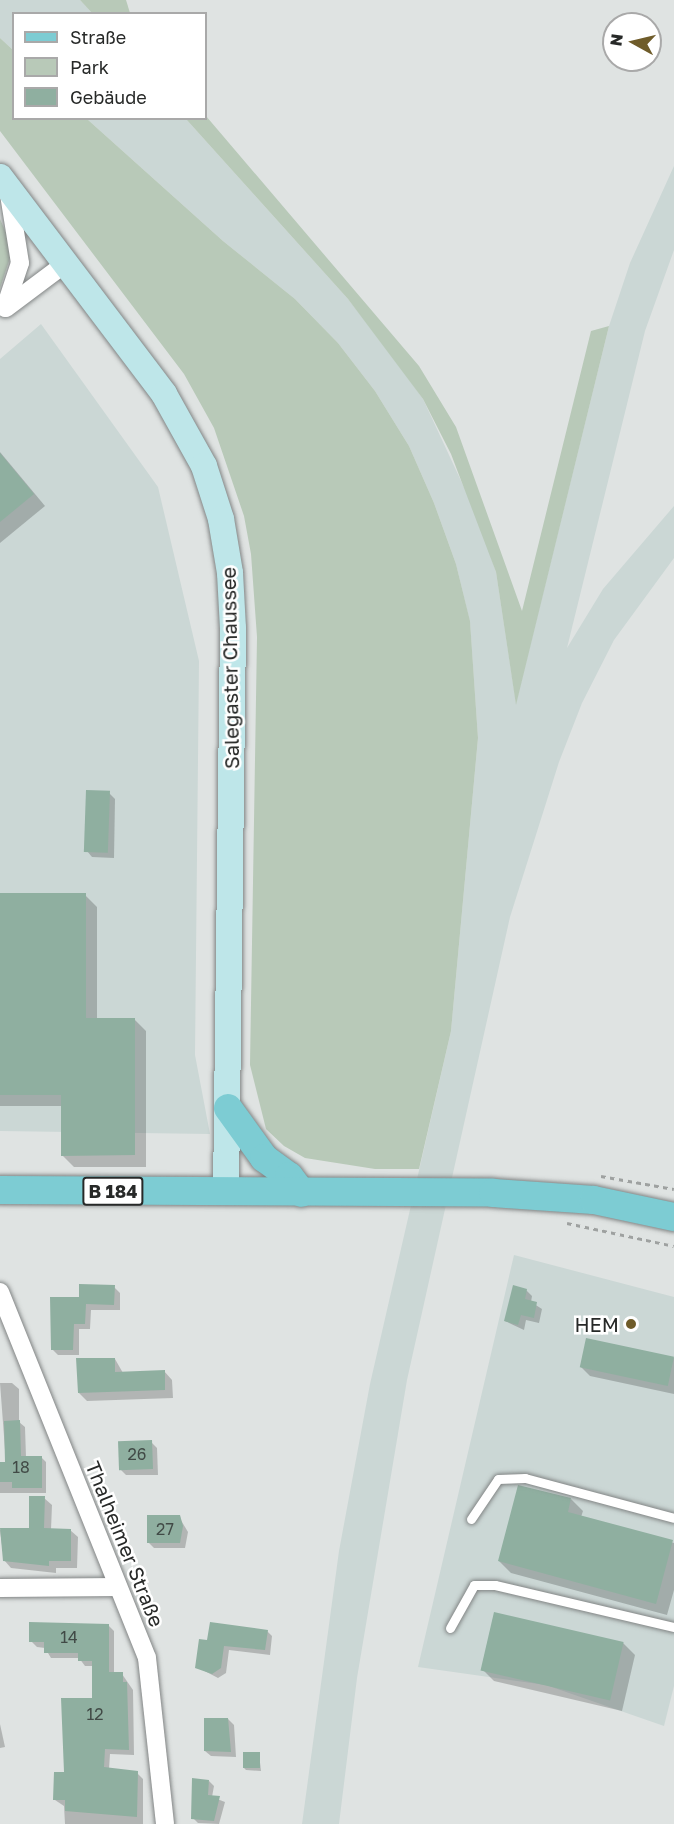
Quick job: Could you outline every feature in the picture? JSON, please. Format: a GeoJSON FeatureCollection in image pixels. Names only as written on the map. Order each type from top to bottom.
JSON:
{"type":"FeatureCollection","features":[{"type":"Feature","properties":{"kind":"main road","name":"Salegaster Chaussee"},"geometry":{"type":"LineString","coordinates":[[4,183],[179,417],[209,479],[224,537],[233,628],[226,1192]]}},
{"type":"Feature","properties":{"kind":"main road"},"geometry":{"type":"LineString","coordinates":[[228,1108],[264,1158],[289,1176],[302,1193]]}},
{"type":"Feature","properties":{"kind":"main road","name":"B 184"},"geometry":{"type":"LineString","coordinates":[[0,1190],[493,1193],[594,1200],[674,1217]]}},
{"type":"Feature","properties":{"kind":"street"},"geometry":{"type":"LineString","coordinates":[[3,310],[20,263],[21,247],[11,218],[4,183]]}},
{"type":"Feature","properties":{"kind":"street"},"geometry":{"type":"LineString","coordinates":[[3,310],[66,263]]}},
{"type":"Feature","properties":{"kind":"street","name":"Thalheimer Straße"},"geometry":{"type":"LineString","coordinates":[[0,1292],[147,1658],[165,1824]]}},
{"type":"Feature","properties":{"kind":"street"},"geometry":{"type":"LineString","coordinates":[[0,1588],[118,1587]]}},
{"type":"Feature","properties":{"kind":"lane"},"geometry":{"type":"LineString","coordinates":[[471,1519],[498,1479],[525,1478],[674,1518]]}},
{"type":"Feature","properties":{"kind":"lane"},"geometry":{"type":"LineString","coordinates":[[450,1628],[474,1585],[495,1585],[674,1627]]}},
{"type":"Feature","properties":{"kind":"path"},"geometry":{"type":"LineString","coordinates":[[558,1222],[623,1233],[674,1246]]}},
{"type":"Feature","properties":{"kind":"shaded area"},"geometry":{"type":"Polygon","coordinates":[[[0,0],[80,0],[91,12],[12,12],[12,49],[0,38],[0,0]]]}},
{"type":"Feature","properties":{"kind":"shaded area"},"geometry":{"type":"Polygon","coordinates":[[[88,120],[187,120],[348,299],[390,352],[423,399],[475,511],[496,572],[516,703],[609,326],[630,263],[674,166],[674,250],[645,331],[567,648],[603,589],[674,506],[674,558],[614,640],[582,703],[559,762],[510,917],[407,1380],[357,1678],[339,1824],[302,1824],[339,1551],[370,1384],[451,1031],[478,738],[470,622],[456,564],[434,503],[409,446],[375,391],[338,343],[295,299],[223,241],[88,120]]]}},
{"type":"Feature","properties":{"kind":"shaded area"},"geometry":{"type":"Polygon","coordinates":[[[41,324],[158,487],[199,661],[195,1055],[210,1134],[0,1131],[0,359],[41,324]]]}},
{"type":"Feature","properties":{"kind":"shaded area"},"geometry":{"type":"Polygon","coordinates":[[[514,1255],[674,1297],[674,1686],[664,1726],[546,1685],[418,1667],[514,1255]]]}},
{"type":"Feature","properties":{"kind":"green space"},"geometry":{"type":"Polygon","coordinates":[[[80,0],[126,0],[130,12],[91,12],[80,0]]]}},
{"type":"Feature","properties":{"kind":"green space"},"geometry":{"type":"Polygon","coordinates":[[[0,38],[12,49],[12,120],[88,120],[223,241],[295,299],[338,343],[375,391],[409,446],[434,503],[456,564],[470,621],[478,738],[451,1031],[419,1169],[375,1169],[305,1158],[284,1146],[266,1129],[250,1065],[257,637],[251,554],[244,516],[214,428],[184,374],[0,131],[0,38]]]}},
{"type":"Feature","properties":{"kind":"green space"},"geometry":{"type":"Polygon","coordinates":[[[207,117],[419,366],[456,427],[522,611],[591,331],[609,326],[516,705],[496,572],[451,454],[423,399],[348,299],[187,120],[207,120],[207,117]]]}},
{"type":"Feature","properties":{"kind":"green space"},"geometry":{"type":"Polygon","coordinates":[[[0,219],[10,242],[10,258],[0,288],[0,219]]]}},
{"type":"Feature","properties":{"kind":"building"},"geometry":{"type":"Polygon","coordinates":[[[0,453],[34,494],[0,522],[0,453]]]}},
{"type":"Feature","properties":{"kind":"building"},"geometry":{"type":"Polygon","coordinates":[[[86,790],[110,791],[108,853],[84,852],[86,790]]]}},
{"type":"Feature","properties":{"kind":"building"},"geometry":{"type":"Polygon","coordinates":[[[0,893],[86,893],[86,1018],[135,1018],[135,1155],[61,1156],[61,1095],[0,1095],[0,893]]]}},
{"type":"Feature","properties":{"kind":"building"},"geometry":{"type":"Polygon","coordinates":[[[79,1284],[115,1285],[114,1305],[86,1304],[85,1324],[74,1324],[73,1350],[51,1350],[50,1297],[79,1297],[79,1284]]]}},
{"type":"Feature","properties":{"kind":"building"},"geometry":{"type":"Polygon","coordinates":[[[513,1285],[527,1289],[525,1299],[537,1302],[534,1318],[521,1315],[518,1325],[504,1321],[513,1285]]]}},
{"type":"Feature","properties":{"kind":"building"},"geometry":{"type":"Polygon","coordinates":[[[586,1338],[674,1357],[668,1386],[580,1367],[586,1338]]]}},
{"type":"Feature","properties":{"kind":"building"},"geometry":{"type":"Polygon","coordinates":[[[76,1358],[115,1358],[115,1372],[165,1370],[165,1390],[78,1393],[76,1358]]]}},
{"type":"Feature","properties":{"kind":"building"},"geometry":{"type":"Polygon","coordinates":[[[20,1420],[21,1456],[42,1456],[42,1488],[12,1488],[12,1482],[0,1482],[0,1462],[5,1462],[4,1421],[20,1420]]]}},
{"type":"Feature","properties":{"kind":"building"},"geometry":{"type":"Polygon","coordinates":[[[152,1440],[153,1469],[119,1470],[118,1441],[152,1440]]]}},
{"type":"Feature","properties":{"kind":"building"},"geometry":{"type":"Polygon","coordinates":[[[518,1485],[571,1498],[568,1512],[673,1540],[656,1604],[498,1561],[518,1485]]]}},
{"type":"Feature","properties":{"kind":"building"},"geometry":{"type":"Polygon","coordinates":[[[29,1496],[45,1496],[44,1528],[71,1529],[71,1561],[49,1561],[49,1566],[3,1561],[0,1528],[29,1528],[29,1496]]]}},
{"type":"Feature","properties":{"kind":"building"},"geometry":{"type":"Polygon","coordinates":[[[147,1515],[180,1515],[183,1526],[180,1543],[147,1543],[147,1515]]]}},
{"type":"Feature","properties":{"kind":"building"},"geometry":{"type":"Polygon","coordinates":[[[494,1612],[624,1642],[610,1700],[481,1670],[494,1612]]]}},
{"type":"Feature","properties":{"kind":"building"},"geometry":{"type":"Polygon","coordinates":[[[29,1622],[109,1624],[109,1672],[123,1672],[123,1682],[127,1682],[129,1750],[105,1749],[104,1767],[138,1771],[137,1817],[65,1811],[65,1800],[53,1800],[54,1772],[64,1772],[61,1698],[92,1698],[92,1661],[78,1661],[78,1653],[44,1653],[44,1642],[29,1642],[29,1622]]]}},
{"type":"Feature","properties":{"kind":"building"},"geometry":{"type":"Polygon","coordinates":[[[210,1622],[268,1630],[265,1650],[224,1646],[221,1668],[212,1674],[195,1668],[199,1639],[207,1640],[210,1622]]]}},
{"type":"Feature","properties":{"kind":"building"},"geometry":{"type":"Polygon","coordinates":[[[204,1718],[228,1718],[231,1752],[204,1751],[204,1718]]]}},
{"type":"Feature","properties":{"kind":"building"},"geometry":{"type":"Polygon","coordinates":[[[243,1752],[260,1752],[260,1768],[243,1768],[243,1752]]]}},
{"type":"Feature","properties":{"kind":"building"},"geometry":{"type":"Polygon","coordinates":[[[192,1778],[209,1780],[208,1795],[220,1796],[214,1821],[191,1819],[192,1778]]]}},
{"type":"Feature","properties":{"kind":"place","name":"HEM"},"geometry":{"type":"Point","coordinates":[631,1324]}}]}
